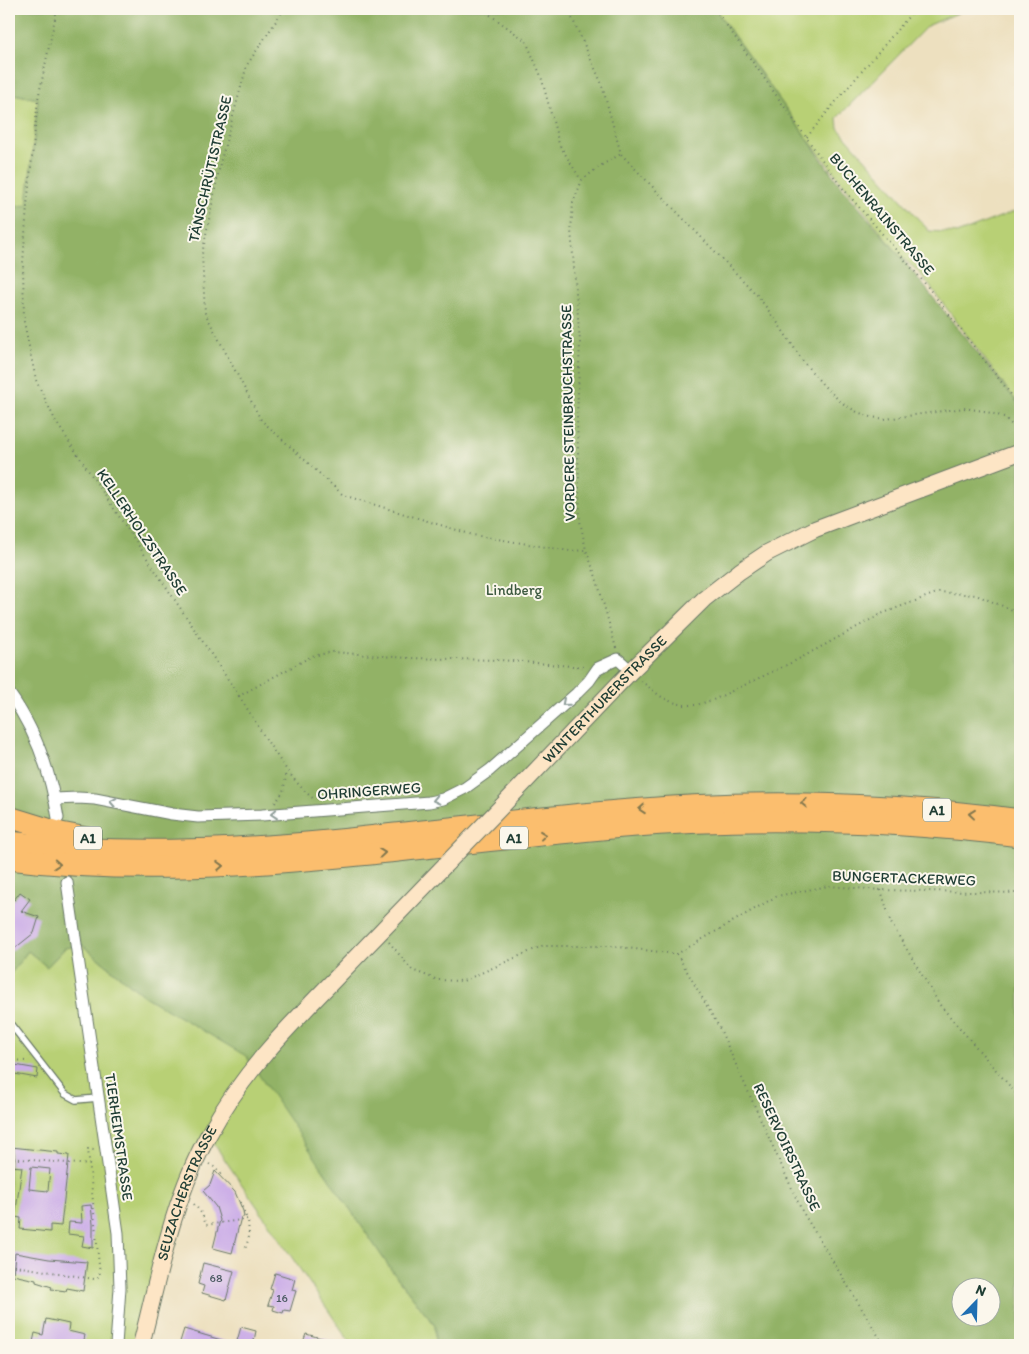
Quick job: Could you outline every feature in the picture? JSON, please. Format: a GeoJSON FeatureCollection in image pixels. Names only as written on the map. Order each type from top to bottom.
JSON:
{"type":"FeatureCollection","features":[{"type":"Feature","properties":{"kind":"highway","name":"A1"},"geometry":{"type":"LineString","coordinates":[[9,842],[84,849],[169,851],[301,845],[618,811],[740,804],[866,805],[935,810],[1020,820]]}},
{"type":"Feature","properties":{"kind":"highway","name":"A1"},"geometry":{"type":"LineString","coordinates":[[9,817],[60,833],[169,851]]}},
{"type":"Feature","properties":{"kind":"highway","name":"A1"},"geometry":{"type":"LineString","coordinates":[[9,859],[115,867],[208,867],[350,857],[622,827],[753,820],[816,820],[930,826],[1020,836]]}},
{"type":"Feature","properties":{"kind":"main road","name":"WINTERTHURERSTRASSE"},"geometry":{"type":"LineString","coordinates":[[263,1054],[631,671],[704,599],[767,553],[815,529],[1020,452]]}},
{"type":"Feature","properties":{"kind":"main road","name":"SEUZACHERSTRASSE"},"geometry":{"type":"LineString","coordinates":[[141,1345],[175,1216],[195,1162],[225,1106],[263,1054]]}},
{"type":"Feature","properties":{"kind":"street"},"geometry":{"type":"LineString","coordinates":[[618,659],[631,671]]}},
{"type":"Feature","properties":{"kind":"street","name":"OHRINGERWEG"},"geometry":{"type":"LineString","coordinates":[[54,799],[95,799],[190,817],[262,815],[429,802],[453,795],[490,770],[577,693],[598,668],[618,659]]}},
{"type":"Feature","properties":{"kind":"street"},"geometry":{"type":"LineString","coordinates":[[9,693],[39,747],[58,818]]}},
{"type":"Feature","properties":{"kind":"street","name":"TIERHEIMSTRASSE"},"geometry":{"type":"LineString","coordinates":[[67,882],[120,1255],[120,1299],[116,1345]]}},
{"type":"Feature","properties":{"kind":"lane"},"geometry":{"type":"LineString","coordinates":[[9,1022],[58,1087],[70,1098],[80,1100],[98,1098]]}},
{"type":"Feature","properties":{"kind":"path","name":"KELLERHOLZSTRASSE"},"geometry":{"type":"LineString","coordinates":[[57,9],[38,99],[23,263],[24,322],[36,380],[56,422],[240,696],[288,771],[306,793],[327,809]]}},
{"type":"Feature","properties":{"kind":"path","name":"TÄNSCHRÜTISTRASSE"},"geometry":{"type":"LineString","coordinates":[[284,9],[247,66],[221,160],[202,254],[206,313],[261,420],[344,495],[474,535],[570,551],[586,550]]}},
{"type":"Feature","properties":{"kind":"path"},"geometry":{"type":"LineString","coordinates":[[482,9],[526,41],[541,76],[559,144],[582,180],[600,166],[621,154]]}},
{"type":"Feature","properties":{"kind":"path"},"geometry":{"type":"LineString","coordinates":[[568,9],[601,82],[621,154],[757,296],[777,322],[804,364],[842,403],[857,412],[871,417],[886,418],[964,408],[984,411],[1004,417],[1020,433]]}},
{"type":"Feature","properties":{"kind":"path","name":"BUCHENRAINSTRASSE"},"geometry":{"type":"LineString","coordinates":[[714,9],[840,185],[922,281],[1020,406]]}},
{"type":"Feature","properties":{"kind":"path"},"geometry":{"type":"LineString","coordinates":[[807,138],[915,9]]}},
{"type":"Feature","properties":{"kind":"path","name":"VORDERE STEINBRUCHSTRASSE"},"geometry":{"type":"LineString","coordinates":[[582,180],[573,203],[571,230],[580,342],[577,417],[580,521],[586,550],[613,634],[618,659]]}},
{"type":"Feature","properties":{"kind":"path"},"geometry":{"type":"LineString","coordinates":[[646,685],[672,702],[684,706],[713,700],[797,660],[881,614],[939,592],[976,595],[1020,613]]}},
{"type":"Feature","properties":{"kind":"path"},"geometry":{"type":"LineString","coordinates":[[240,696],[312,656],[333,652],[407,658],[500,660],[598,668]]}},
{"type":"Feature","properties":{"kind":"path"},"geometry":{"type":"LineString","coordinates":[[262,815],[283,792],[288,771]]}},
{"type":"Feature","properties":{"kind":"path","name":"BUNGERTACKERWEG"},"geometry":{"type":"LineString","coordinates":[[677,954],[778,896],[828,886],[881,890],[1020,893]]}},
{"type":"Feature","properties":{"kind":"path"},"geometry":{"type":"LineString","coordinates":[[881,890],[891,923],[940,1006],[1020,1098]]}},
{"type":"Feature","properties":{"kind":"path"},"geometry":{"type":"LineString","coordinates":[[380,932],[412,970],[438,980],[463,981],[542,946],[610,946],[677,954]]}},
{"type":"Feature","properties":{"kind":"path","name":"RESERVOIRSTRASSE"},"geometry":{"type":"LineString","coordinates":[[677,954],[720,1027],[802,1211],[884,1345]]}},
{"type":"Feature","properties":{"kind":"path"},"geometry":{"type":"LineString","coordinates":[[9,1060],[40,1061]]}},
{"type":"Feature","properties":{"kind":"path"},"geometry":{"type":"LineString","coordinates":[[9,1265],[94,1279],[100,1276],[88,1148],[106,1153]]}},
{"type":"Feature","properties":{"kind":"path"},"geometry":{"type":"LineString","coordinates":[[9,1158],[90,1165]]}},
{"type":"Feature","properties":{"kind":"path"},"geometry":{"type":"LineString","coordinates":[[207,1164],[214,1167],[224,1178]]}},
{"type":"Feature","properties":{"kind":"path"},"geometry":{"type":"LineString","coordinates":[[240,1202],[248,1219],[249,1237],[245,1250]]}},
{"type":"Feature","properties":{"kind":"path"},"geometry":{"type":"LineString","coordinates":[[196,1205],[206,1225],[247,1219]]}},
{"type":"Feature","properties":{"kind":"green space","name":"Lindberg"},"geometry":{"type":"Polygon","coordinates":[[[9,9],[715,9],[840,185],[900,256],[1020,406],[1020,1345],[435,1345],[435,1325],[392,1271],[246,1056],[144,996],[82,945],[65,948],[47,967],[28,951],[9,976],[9,207],[27,205],[38,99],[9,93],[9,9]]]}},
{"type":"Feature","properties":{"kind":"green space"},"geometry":{"type":"Polygon","coordinates":[[[715,9],[967,9],[927,26],[837,118],[838,128],[929,231],[959,233],[1020,209],[1020,406],[920,273],[900,256],[807,138],[715,9]]]}},
{"type":"Feature","properties":{"kind":"green space"},"geometry":{"type":"Polygon","coordinates":[[[9,93],[38,99],[27,206],[9,207],[9,93]]]}},
{"type":"Feature","properties":{"kind":"green space"},"geometry":{"type":"Polygon","coordinates":[[[82,945],[144,996],[247,1056],[392,1271],[435,1325],[435,1345],[352,1345],[208,1135],[141,1345],[9,1345],[9,976],[28,951],[47,967],[65,948],[82,945]]]}},
{"type":"Feature","properties":{"kind":"building"},"geometry":{"type":"Polygon","coordinates":[[[20,892],[30,899],[21,911],[39,917],[34,933],[9,953],[9,894],[14,900],[20,892]]]}},
{"type":"Feature","properties":{"kind":"building"},"geometry":{"type":"Polygon","coordinates":[[[9,1064],[38,1069],[37,1078],[9,1073],[9,1064]]]}},
{"type":"Feature","properties":{"kind":"building"},"geometry":{"type":"Polygon","coordinates":[[[11,1147],[69,1155],[61,1226],[50,1225],[50,1232],[20,1229],[21,1218],[15,1217],[22,1167],[10,1166],[11,1147]],[[31,1167],[29,1189],[48,1191],[50,1169],[31,1167]]]}},
{"type":"Feature","properties":{"kind":"building"},"geometry":{"type":"Polygon","coordinates":[[[215,1171],[235,1192],[243,1211],[244,1217],[241,1217],[232,1253],[213,1248],[220,1220],[216,1207],[203,1191],[210,1185],[215,1171]]]}},
{"type":"Feature","properties":{"kind":"building"},"geometry":{"type":"Polygon","coordinates":[[[91,1205],[93,1248],[82,1246],[84,1236],[68,1234],[69,1222],[82,1223],[81,1206],[91,1205]]]}},
{"type":"Feature","properties":{"kind":"building"},"geometry":{"type":"Polygon","coordinates":[[[15,1253],[49,1259],[87,1262],[83,1291],[67,1288],[66,1291],[51,1289],[52,1287],[36,1282],[36,1280],[13,1275],[15,1253]]]}},
{"type":"Feature","properties":{"kind":"building"},"geometry":{"type":"Polygon","coordinates":[[[203,1263],[234,1271],[226,1300],[202,1293],[204,1286],[198,1284],[203,1263]]]}},
{"type":"Feature","properties":{"kind":"building"},"geometry":{"type":"Polygon","coordinates":[[[275,1273],[295,1279],[292,1290],[296,1291],[290,1311],[284,1310],[283,1313],[273,1310],[274,1306],[268,1305],[273,1290],[270,1289],[275,1273]]]}},
{"type":"Feature","properties":{"kind":"building"},"geometry":{"type":"Polygon","coordinates":[[[46,1319],[69,1324],[68,1331],[85,1335],[83,1345],[52,1345],[33,1342],[35,1333],[43,1335],[46,1319]]]}},
{"type":"Feature","properties":{"kind":"building"},"geometry":{"type":"Polygon","coordinates":[[[241,1327],[256,1331],[253,1345],[241,1345],[242,1342],[237,1341],[241,1327]]]}},
{"type":"Feature","properties":{"kind":"building"},"geometry":{"type":"Polygon","coordinates":[[[184,1329],[228,1342],[228,1345],[179,1345],[184,1329]]]}},
{"type":"Feature","properties":{"kind":"building"},"geometry":{"type":"Polygon","coordinates":[[[306,1334],[336,1342],[335,1345],[302,1345],[306,1334]]]}}]}
